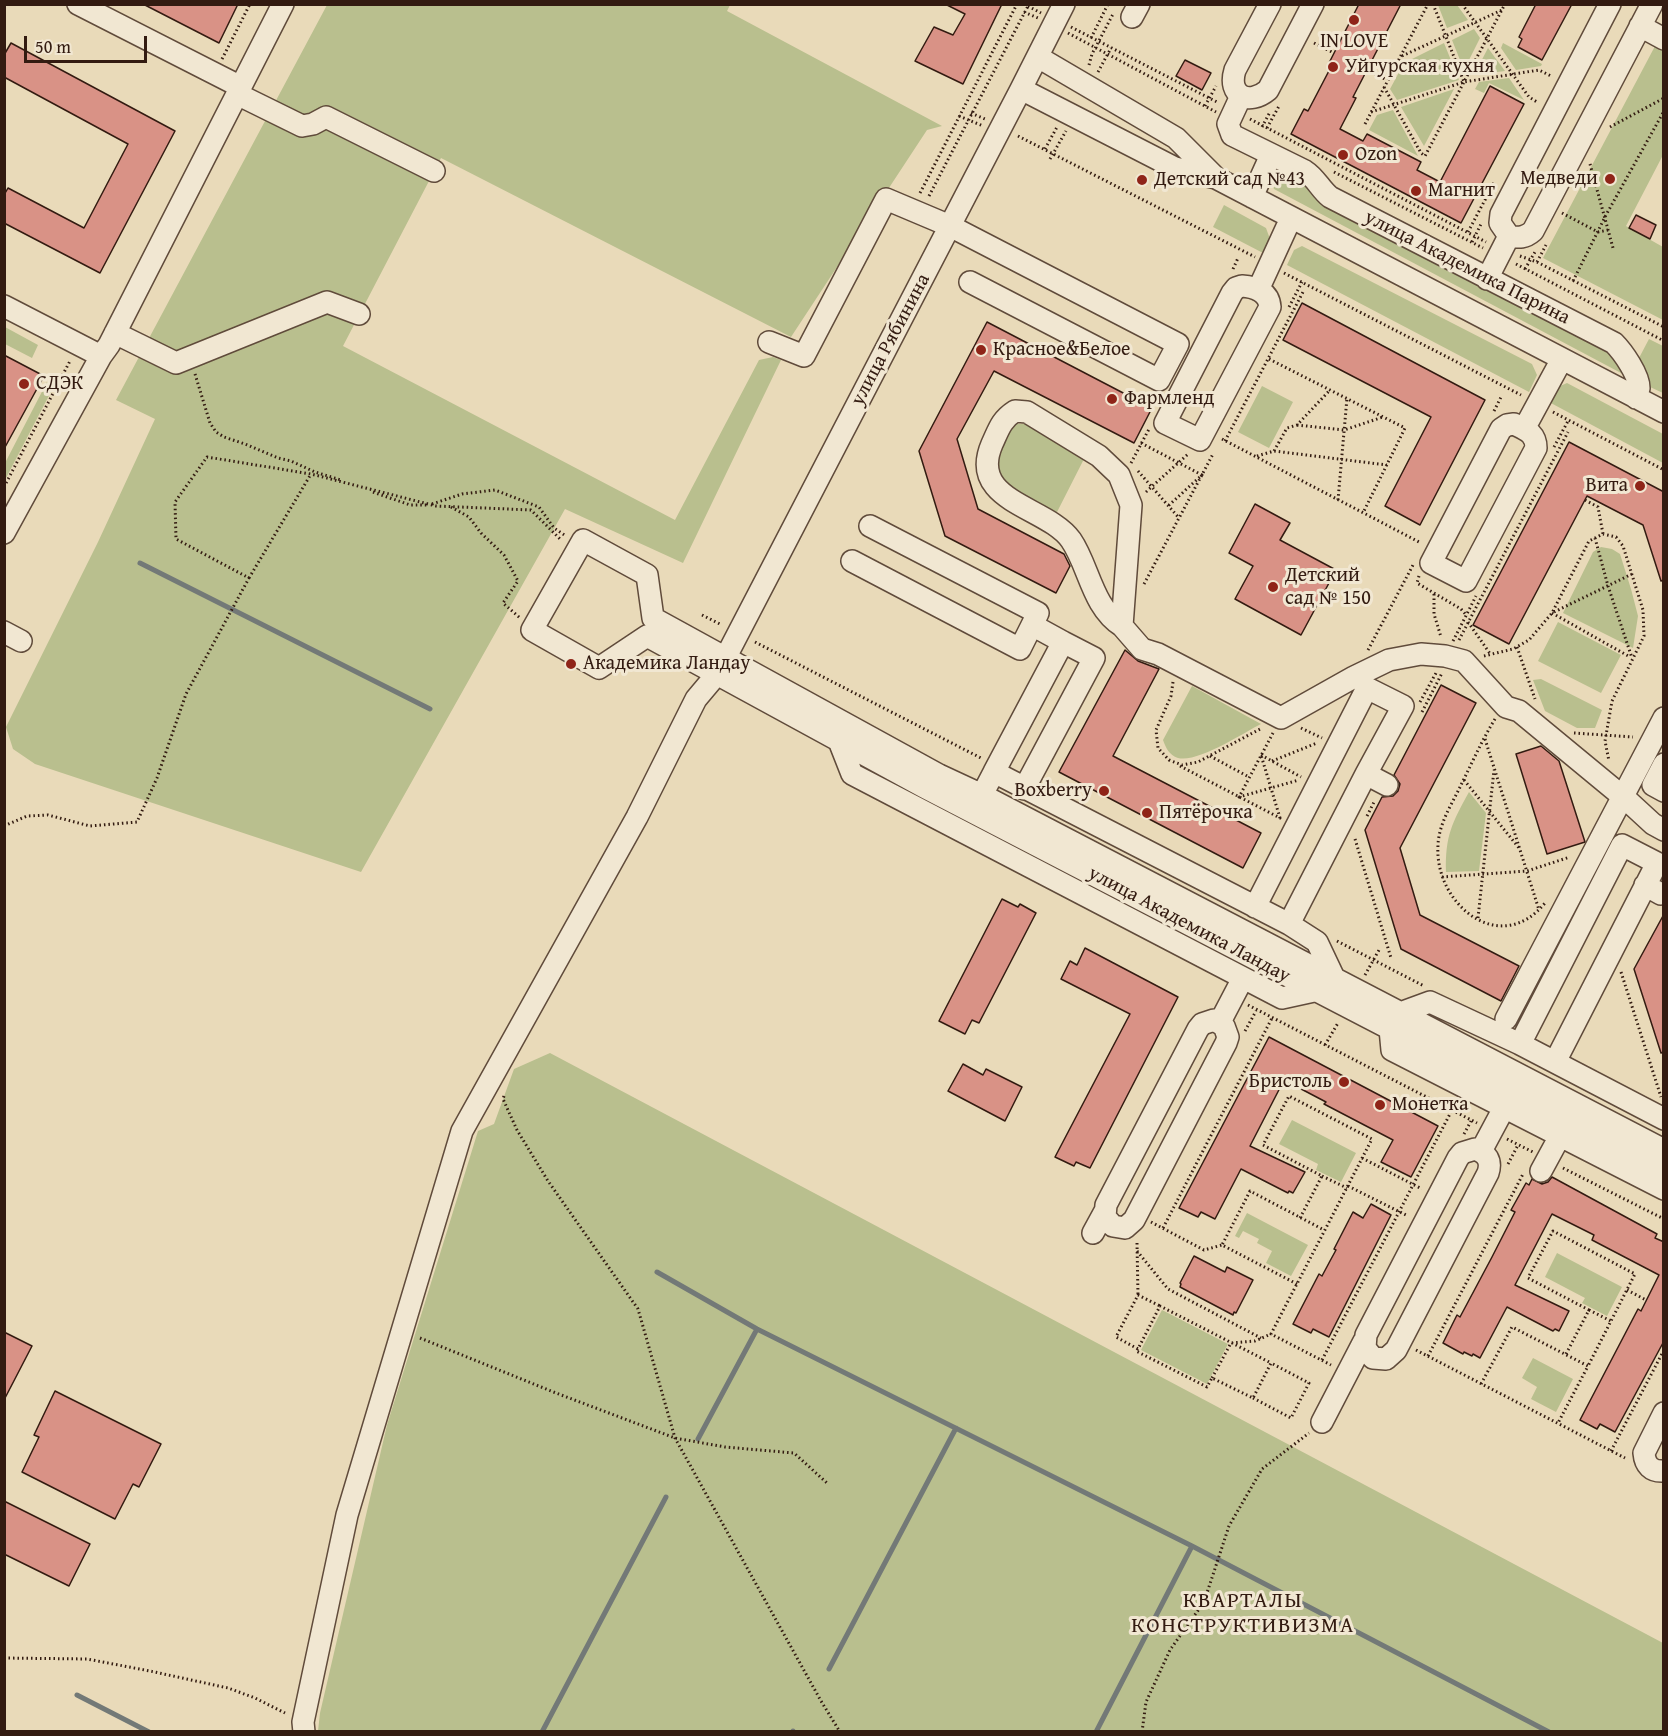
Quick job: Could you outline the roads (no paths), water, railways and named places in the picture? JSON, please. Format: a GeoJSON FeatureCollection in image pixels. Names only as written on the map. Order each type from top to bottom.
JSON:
{"type":"FeatureCollection","features":[{"type":"Feature","properties":{"kind":"street"},"geometry":{"type":"LineString","coordinates":[[78,4],[214,74],[239,91],[302,126],[313,124],[326,117],[434,171]]}},
{"type":"Feature","properties":{"kind":"street"},"geometry":{"type":"LineString","coordinates":[[4,533],[115,333],[283,4]]}},
{"type":"Feature","properties":{"kind":"street","name":"улица Рябинина"},"geometry":{"type":"LineString","coordinates":[[304,1727],[347,1515],[462,1131],[626,837],[696,699],[721,666],[1022,89],[1064,4]]}},
{"type":"Feature","properties":{"kind":"street"},"geometry":{"type":"LineString","coordinates":[[1233,113],[1235,70],[1270,4]]}},
{"type":"Feature","properties":{"kind":"street"},"geometry":{"type":"LineString","coordinates":[[1233,113],[1250,98],[1259,97],[1268,90],[1313,4]]}},
{"type":"Feature","properties":{"kind":"street"},"geometry":{"type":"LineString","coordinates":[[1503,247],[1501,214],[1610,4]]}},
{"type":"Feature","properties":{"kind":"street"},"geometry":{"type":"LineString","coordinates":[[1487,279],[1503,247],[1533,231],[1652,4]]}},
{"type":"Feature","properties":{"kind":"street"},"geometry":{"type":"LineString","coordinates":[[1640,27],[1664,39]]}},
{"type":"Feature","properties":{"kind":"street","name":"улица Академика Парина"},"geometry":{"type":"LineString","coordinates":[[1038,57],[1176,138],[1216,178]]}},
{"type":"Feature","properties":{"kind":"street","name":"улица Академика Парина"},"geometry":{"type":"LineString","coordinates":[[1022,89],[1175,168],[1216,178],[1664,412]]}},
{"type":"Feature","properties":{"kind":"street","name":"улица Академика Парина"},"geometry":{"type":"LineString","coordinates":[[1233,113],[1232,135],[1314,176],[1324,193],[1330,197],[1614,343],[1625,353],[1637,382],[1639,389],[1635,398]]}},
{"type":"Feature","properties":{"kind":"street"},"geometry":{"type":"LineString","coordinates":[[1251,197],[1271,155]]}},
{"type":"Feature","properties":{"kind":"street"},"geometry":{"type":"LineString","coordinates":[[769,342],[804,356],[886,199],[950,226],[1178,344],[1160,380]]}},
{"type":"Feature","properties":{"kind":"street"},"geometry":{"type":"LineString","coordinates":[[1258,290],[1291,218]]}},
{"type":"Feature","properties":{"kind":"street"},"geometry":{"type":"LineString","coordinates":[[970,282],[1182,391]]}},
{"type":"Feature","properties":{"kind":"street"},"geometry":{"type":"LineString","coordinates":[[1242,286],[1258,290],[1266,294],[1270,307],[1200,440],[1165,423],[1236,288],[1242,286]]}},
{"type":"Feature","properties":{"kind":"street"},"geometry":{"type":"LineString","coordinates":[[115,333],[176,363],[327,302],[359,314]]}},
{"type":"Feature","properties":{"kind":"street"},"geometry":{"type":"LineString","coordinates":[[4,306],[101,356]]}},
{"type":"Feature","properties":{"kind":"street"},"geometry":{"type":"LineString","coordinates":[[1524,429],[1562,359]]}},
{"type":"Feature","properties":{"kind":"street"},"geometry":{"type":"LineString","coordinates":[[1122,626],[1131,505],[1119,475],[1099,456],[1027,412],[1015,411],[1004,418],[986,458],[992,481],[1007,498],[1055,524],[1071,540],[1095,593],[1112,620],[1122,626],[1142,649],[1158,654],[1281,718],[1389,660],[1421,654],[1457,659],[1506,707],[1519,711],[1544,730],[1614,793],[1664,830]]}},
{"type":"Feature","properties":{"kind":"street"},"geometry":{"type":"LineString","coordinates":[[1514,424],[1524,429],[1533,434],[1536,448],[1466,581],[1431,563],[1501,429],[1514,424]]}},
{"type":"Feature","properties":{"kind":"street"},"geometry":{"type":"LineString","coordinates":[[852,561],[1020,649],[1038,613],[870,526]]}},
{"type":"Feature","properties":{"kind":"street"},"geometry":{"type":"LineString","coordinates":[[583,540],[647,575],[653,618],[721,666],[647,636],[599,668],[532,630],[573,547],[583,540]]}},
{"type":"Feature","properties":{"kind":"street"},"geometry":{"type":"LineString","coordinates":[[1024,789],[1094,658],[1032,625]]}},
{"type":"Feature","properties":{"kind":"street"},"geometry":{"type":"LineString","coordinates":[[982,795],[1064,642]]}},
{"type":"Feature","properties":{"kind":"street","name":"улица Академика Ландау"},"geometry":{"type":"LineString","coordinates":[[721,666],[839,741],[1314,991],[1395,1021],[1664,1150]]}},
{"type":"Feature","properties":{"kind":"street","name":"улица Академика Ландау"},"geometry":{"type":"LineString","coordinates":[[721,666],[982,795],[1335,980],[1395,1021],[1664,1171]]}},
{"type":"Feature","properties":{"kind":"street"},"geometry":{"type":"LineString","coordinates":[[1255,907],[1367,688],[1403,706],[1289,924]]}},
{"type":"Feature","properties":{"kind":"street"},"geometry":{"type":"LineString","coordinates":[[1506,1019],[1612,816],[1614,793],[1653,739],[1664,718]]}},
{"type":"Feature","properties":{"kind":"street"},"geometry":{"type":"LineString","coordinates":[[839,741],[852,774],[1282,998],[1314,991]]}},
{"type":"Feature","properties":{"kind":"street"},"geometry":{"type":"LineString","coordinates":[[1664,764],[1653,785],[1664,791]]}},
{"type":"Feature","properties":{"kind":"street"},"geometry":{"type":"LineString","coordinates":[[993,772],[1289,924],[1317,942],[1335,980]]}},
{"type":"Feature","properties":{"kind":"street"},"geometry":{"type":"LineString","coordinates":[[1366,774],[1387,785]]}},
{"type":"Feature","properties":{"kind":"street"},"geometry":{"type":"LineString","coordinates":[[1555,1062],[1653,890],[1657,863],[1622,844],[1612,816]]}},
{"type":"Feature","properties":{"kind":"street"},"geometry":{"type":"LineString","coordinates":[[1520,1044],[1622,844]]}},
{"type":"Feature","properties":{"kind":"street"},"geometry":{"type":"LineString","coordinates":[[1220,1022],[1243,978]]}},
{"type":"Feature","properties":{"kind":"street"},"geometry":{"type":"LineString","coordinates":[[1663,1109],[1555,1062],[1430,1002],[1395,1021],[1392,1050],[1664,1189]]}},
{"type":"Feature","properties":{"kind":"street"},"geometry":{"type":"LineString","coordinates":[[1093,1233],[1104,1211],[1198,1029],[1208,1021],[1220,1022],[1227,1031],[1226,1043],[1134,1220],[1125,1228],[1119,1228],[1108,1223],[1104,1211]]}},
{"type":"Feature","properties":{"kind":"street"},"geometry":{"type":"LineString","coordinates":[[1481,1151],[1504,1108]]}},
{"type":"Feature","properties":{"kind":"street"},"geometry":{"type":"LineString","coordinates":[[1537,1168],[1560,1136]]}},
{"type":"Feature","properties":{"kind":"street"},"geometry":{"type":"LineString","coordinates":[[1322,1422],[1458,1158],[1468,1150],[1481,1151],[1489,1161],[1488,1173],[1396,1350],[1386,1359],[1373,1358],[1368,1353],[1364,1341]]}},
{"type":"Feature","properties":{"kind":"street"},"geometry":{"type":"LineString","coordinates":[[1664,1413],[1644,1453],[1648,1466],[1653,1470],[1664,1471]]}},
{"type":"Feature","properties":{"kind":"waterway"},"geometry":{"type":"LineString","coordinates":[[140,563],[430,709]]}},
{"type":"Feature","properties":{"kind":"waterway"},"geometry":{"type":"LineString","coordinates":[[657,1272],[757,1329],[1192,1546],[1549,1732]]}},
{"type":"Feature","properties":{"kind":"waterway"},"geometry":{"type":"LineString","coordinates":[[698,1439],[757,1329]]}},
{"type":"Feature","properties":{"kind":"waterway"},"geometry":{"type":"LineString","coordinates":[[829,1669],[956,1428]]}},
{"type":"Feature","properties":{"kind":"waterway"},"geometry":{"type":"LineString","coordinates":[[542,1732],[666,1497]]}},
{"type":"Feature","properties":{"kind":"waterway"},"geometry":{"type":"LineString","coordinates":[[1096,1732],[1192,1546]]}},
{"type":"Feature","properties":{"kind":"waterway"},"geometry":{"type":"LineString","coordinates":[[77,1695],[149,1732]]}},
{"type":"Feature","properties":{"kind":"place","name":"IN LOVE"},"geometry":{"type":"Point","coordinates":[1354,20]}},
{"type":"Feature","properties":{"kind":"place","name":"Уйгурская кухня"},"geometry":{"type":"Point","coordinates":[1333,67]}},
{"type":"Feature","properties":{"kind":"place","name":"Ozon"},"geometry":{"type":"Point","coordinates":[1343,155]}},
{"type":"Feature","properties":{"kind":"place","name":"Медведи"},"geometry":{"type":"Point","coordinates":[1610,179]}},
{"type":"Feature","properties":{"kind":"place","name":"Детский сад №43"},"geometry":{"type":"Point","coordinates":[1142,180]}},
{"type":"Feature","properties":{"kind":"place","name":"Магнит"},"geometry":{"type":"Point","coordinates":[1416,191]}},
{"type":"Feature","properties":{"kind":"place","name":"Красное&Белое"},"geometry":{"type":"Point","coordinates":[981,350]}},
{"type":"Feature","properties":{"kind":"place","name":"СДЭК"},"geometry":{"type":"Point","coordinates":[24,384]}},
{"type":"Feature","properties":{"kind":"place","name":"Фармленд"},"geometry":{"type":"Point","coordinates":[1112,399]}},
{"type":"Feature","properties":{"kind":"place","name":"Вита"},"geometry":{"type":"Point","coordinates":[1640,486]}},
{"type":"Feature","properties":{"kind":"place","name":"Детский сад № 150"},"geometry":{"type":"Point","coordinates":[1273,587]}},
{"type":"Feature","properties":{"kind":"place","name":"Академика Ландау"},"geometry":{"type":"Point","coordinates":[571,664]}},
{"type":"Feature","properties":{"kind":"place","name":"Boxberry"},"geometry":{"type":"Point","coordinates":[1104,791]}},
{"type":"Feature","properties":{"kind":"place","name":"Пятёрочка"},"geometry":{"type":"Point","coordinates":[1147,813]}},
{"type":"Feature","properties":{"kind":"place","name":"Бристоль"},"geometry":{"type":"Point","coordinates":[1344,1082]}},
{"type":"Feature","properties":{"kind":"place","name":"Монетка"},"geometry":{"type":"Point","coordinates":[1380,1105]}},
{"type":"Feature","properties":{"kind":"district","name":"КВАРТАЛЫ КОНСТРУКТИВИЗМА"},"geometry":{"type":"Point","coordinates":[1243,1614]}}]}
